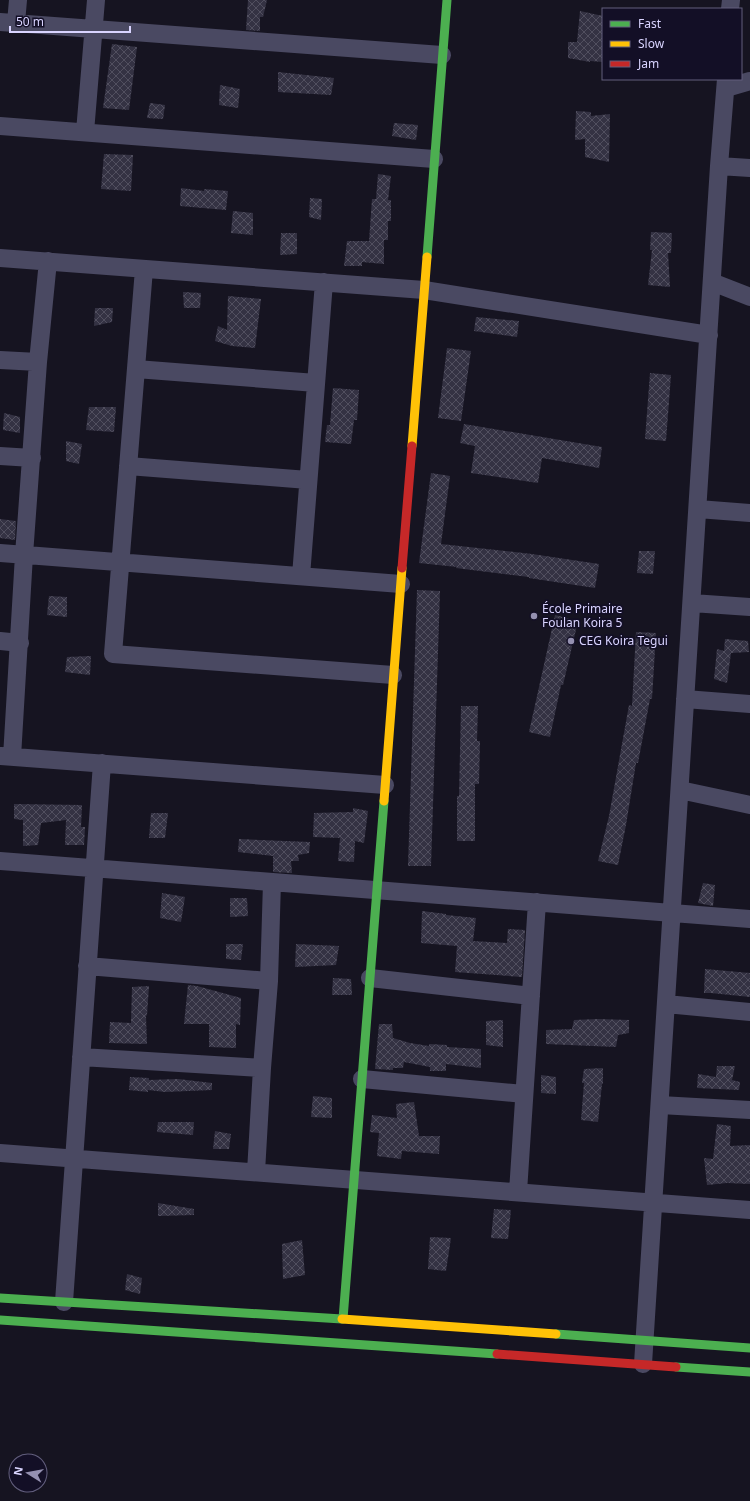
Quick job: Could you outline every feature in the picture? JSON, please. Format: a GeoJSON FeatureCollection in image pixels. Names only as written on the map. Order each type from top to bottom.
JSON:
{"type":"FeatureCollection","features":[{"type":"Feature","properties":{"kind":"main road"},"geometry":{"type":"LineString","coordinates":[[342,1319],[447,0]]}},
{"type":"Feature","properties":{"kind":"main road"},"geometry":{"type":"LineString","coordinates":[[0,1298],[342,1319],[644,1342],[750,1348]]}},
{"type":"Feature","properties":{"kind":"main road"},"geometry":{"type":"LineString","coordinates":[[0,1320],[750,1372]]}},
{"type":"Feature","properties":{"kind":"street"},"geometry":{"type":"LineString","coordinates":[[18,0],[8,22],[442,55]]}},
{"type":"Feature","properties":{"kind":"street"},"geometry":{"type":"LineString","coordinates":[[85,132],[96,0]]}},
{"type":"Feature","properties":{"kind":"street"},"geometry":{"type":"LineString","coordinates":[[643,1364],[719,166],[726,83],[750,80]]}},
{"type":"Feature","properties":{"kind":"street"},"geometry":{"type":"LineString","coordinates":[[0,126],[434,159]]}},
{"type":"Feature","properties":{"kind":"street"},"geometry":{"type":"LineString","coordinates":[[719,166],[750,168]]}},
{"type":"Feature","properties":{"kind":"street"},"geometry":{"type":"LineString","coordinates":[[0,258],[424,290],[709,335]]}},
{"type":"Feature","properties":{"kind":"street"},"geometry":{"type":"LineString","coordinates":[[48,261],[38,362],[24,555],[20,642],[6,756],[385,785]]}},
{"type":"Feature","properties":{"kind":"street"},"geometry":{"type":"LineString","coordinates":[[144,269],[113,654],[393,675]]}},
{"type":"Feature","properties":{"kind":"street"},"geometry":{"type":"LineString","coordinates":[[301,576],[324,282]]}},
{"type":"Feature","properties":{"kind":"street"},"geometry":{"type":"LineString","coordinates":[[712,282],[750,297]]}},
{"type":"Feature","properties":{"kind":"street"},"geometry":{"type":"LineString","coordinates":[[0,360],[38,362]]}},
{"type":"Feature","properties":{"kind":"street"},"geometry":{"type":"LineString","coordinates":[[136,369],[316,383]]}},
{"type":"Feature","properties":{"kind":"street"},"geometry":{"type":"LineString","coordinates":[[0,456],[32,458]]}},
{"type":"Feature","properties":{"kind":"street"},"geometry":{"type":"LineString","coordinates":[[128,466],[308,480]]}},
{"type":"Feature","properties":{"kind":"street"},"geometry":{"type":"LineString","coordinates":[[698,509],[750,513]]}},
{"type":"Feature","properties":{"kind":"street"},"geometry":{"type":"LineString","coordinates":[[0,553],[401,584]]}},
{"type":"Feature","properties":{"kind":"street"},"geometry":{"type":"LineString","coordinates":[[692,603],[750,607]]}},
{"type":"Feature","properties":{"kind":"street"},"geometry":{"type":"LineString","coordinates":[[0,641],[20,642]]}},
{"type":"Feature","properties":{"kind":"street"},"geometry":{"type":"LineString","coordinates":[[686,698],[750,704]]}},
{"type":"Feature","properties":{"kind":"street"},"geometry":{"type":"LineString","coordinates":[[64,1302],[102,763]]}},
{"type":"Feature","properties":{"kind":"street"},"geometry":{"type":"LineString","coordinates":[[680,790],[750,805]]}},
{"type":"Feature","properties":{"kind":"street"},"geometry":{"type":"LineString","coordinates":[[0,865],[0,861],[750,919]]}},
{"type":"Feature","properties":{"kind":"street"},"geometry":{"type":"LineString","coordinates":[[256,1172],[269,981],[272,882]]}},
{"type":"Feature","properties":{"kind":"street"},"geometry":{"type":"LineString","coordinates":[[518,1192],[537,902]]}},
{"type":"Feature","properties":{"kind":"street"},"geometry":{"type":"LineString","coordinates":[[88,966],[269,981]]}},
{"type":"Feature","properties":{"kind":"street"},"geometry":{"type":"LineString","coordinates":[[370,978],[531,996]]}},
{"type":"Feature","properties":{"kind":"street"},"geometry":{"type":"LineString","coordinates":[[666,1004],[750,1012]]}},
{"type":"Feature","properties":{"kind":"street"},"geometry":{"type":"LineString","coordinates":[[81,1057],[262,1068]]}},
{"type":"Feature","properties":{"kind":"street"},"geometry":{"type":"LineString","coordinates":[[362,1079],[524,1094]]}},
{"type":"Feature","properties":{"kind":"street"},"geometry":{"type":"LineString","coordinates":[[660,1105],[750,1110]]}},
{"type":"Feature","properties":{"kind":"street"},"geometry":{"type":"LineString","coordinates":[[0,1153],[750,1210]]}},
{"type":"Feature","properties":{"kind":"building"},"geometry":{"type":"Polygon","coordinates":[[[248,0],[267,0],[263,17],[260,17],[260,31],[246,30],[248,0]]]}},
{"type":"Feature","properties":{"kind":"building"},"geometry":{"type":"Polygon","coordinates":[[[580,11],[602,16],[602,62],[590,62],[568,58],[568,42],[577,42],[580,11]]]}},
{"type":"Feature","properties":{"kind":"building"},"geometry":{"type":"Polygon","coordinates":[[[112,44],[137,47],[129,110],[103,108],[112,44]]]}},
{"type":"Feature","properties":{"kind":"building"},"geometry":{"type":"Polygon","coordinates":[[[278,72],[334,78],[331,95],[278,92],[278,72]]]}},
{"type":"Feature","properties":{"kind":"building"},"geometry":{"type":"Polygon","coordinates":[[[220,85],[240,89],[238,108],[219,105],[220,85]]]}},
{"type":"Feature","properties":{"kind":"building"},"geometry":{"type":"Polygon","coordinates":[[[150,103],[165,105],[163,119],[147,118],[150,103]]]}},
{"type":"Feature","properties":{"kind":"building"},"geometry":{"type":"Polygon","coordinates":[[[576,111],[591,112],[591,116],[610,114],[609,162],[585,157],[585,139],[575,140],[576,111]]]}},
{"type":"Feature","properties":{"kind":"building"},"geometry":{"type":"Polygon","coordinates":[[[394,123],[418,125],[416,140],[392,136],[394,123]]]}},
{"type":"Feature","properties":{"kind":"building"},"geometry":{"type":"Polygon","coordinates":[[[104,154],[133,155],[131,191],[101,189],[104,154]]]}},
{"type":"Feature","properties":{"kind":"building"},"geometry":{"type":"Polygon","coordinates":[[[378,174],[391,176],[388,200],[391,200],[391,221],[388,221],[388,240],[384,240],[384,264],[362,262],[362,266],[344,266],[347,241],[369,241],[372,199],[376,199],[378,174]]]}},
{"type":"Feature","properties":{"kind":"building"},"geometry":{"type":"Polygon","coordinates":[[[181,188],[204,191],[204,189],[228,191],[226,210],[180,206],[181,188]]]}},
{"type":"Feature","properties":{"kind":"building"},"geometry":{"type":"Polygon","coordinates":[[[310,198],[322,199],[321,220],[309,217],[310,198]]]}},
{"type":"Feature","properties":{"kind":"building"},"geometry":{"type":"Polygon","coordinates":[[[233,211],[253,213],[253,235],[231,233],[233,211]]]}},
{"type":"Feature","properties":{"kind":"building"},"geometry":{"type":"Polygon","coordinates":[[[651,232],[672,233],[671,253],[668,253],[670,287],[648,285],[652,250],[650,250],[651,232]]]}},
{"type":"Feature","properties":{"kind":"building"},"geometry":{"type":"Polygon","coordinates":[[[281,233],[297,233],[297,254],[280,255],[281,233]]]}},
{"type":"Feature","properties":{"kind":"building"},"geometry":{"type":"Polygon","coordinates":[[[183,292],[201,293],[200,308],[184,308],[183,292]]]}},
{"type":"Feature","properties":{"kind":"building"},"geometry":{"type":"Polygon","coordinates":[[[228,296],[261,299],[255,348],[232,346],[215,341],[218,326],[227,330],[228,296]]]}},
{"type":"Feature","properties":{"kind":"building"},"geometry":{"type":"Polygon","coordinates":[[[95,308],[113,308],[112,322],[94,326],[95,308]]]}},
{"type":"Feature","properties":{"kind":"building"},"geometry":{"type":"Polygon","coordinates":[[[476,317],[519,321],[517,337],[474,331],[476,317]]]}},
{"type":"Feature","properties":{"kind":"building"},"geometry":{"type":"Polygon","coordinates":[[[447,348],[471,351],[461,421],[438,418],[447,348]]]}},
{"type":"Feature","properties":{"kind":"building"},"geometry":{"type":"Polygon","coordinates":[[[650,373],[671,375],[666,441],[645,439],[650,373]]]}},
{"type":"Feature","properties":{"kind":"building"},"geometry":{"type":"Polygon","coordinates":[[[333,388],[359,390],[357,420],[354,420],[351,444],[325,442],[327,425],[330,425],[333,388]]]}},
{"type":"Feature","properties":{"kind":"building"},"geometry":{"type":"Polygon","coordinates":[[[89,407],[116,407],[114,432],[86,430],[89,407]]]}},
{"type":"Feature","properties":{"kind":"building"},"geometry":{"type":"Polygon","coordinates":[[[4,413],[20,417],[20,433],[3,430],[4,413]]]}},
{"type":"Feature","properties":{"kind":"building"},"geometry":{"type":"Polygon","coordinates":[[[464,424],[602,447],[599,468],[542,458],[538,483],[471,473],[475,446],[460,443],[464,424]]]}},
{"type":"Feature","properties":{"kind":"building"},"geometry":{"type":"Polygon","coordinates":[[[66,441],[82,444],[79,464],[66,461],[66,441]]]}},
{"type":"Feature","properties":{"kind":"building"},"geometry":{"type":"Polygon","coordinates":[[[431,473],[450,476],[441,544],[532,554],[599,564],[595,588],[529,577],[419,563],[431,473]]]}},
{"type":"Feature","properties":{"kind":"building"},"geometry":{"type":"Polygon","coordinates":[[[0,519],[16,521],[15,540],[0,538],[0,519]]]}},
{"type":"Feature","properties":{"kind":"building"},"geometry":{"type":"Polygon","coordinates":[[[639,551],[655,551],[653,574],[637,573],[639,551]]]}},
{"type":"Feature","properties":{"kind":"building"},"geometry":{"type":"Polygon","coordinates":[[[417,590],[440,591],[431,866],[408,866],[417,590]]]}},
{"type":"Feature","properties":{"kind":"building"},"geometry":{"type":"Polygon","coordinates":[[[49,596],[67,597],[67,617],[47,615],[49,596]]]}},
{"type":"Feature","properties":{"kind":"building"},"geometry":{"type":"Polygon","coordinates":[[[555,615],[578,621],[563,685],[561,685],[550,737],[529,732],[555,615]]]}},
{"type":"Feature","properties":{"kind":"building"},"geometry":{"type":"Polygon","coordinates":[[[636,632],[656,633],[652,699],[650,699],[638,763],[636,763],[618,865],[598,861],[609,816],[629,705],[632,706],[636,632]]]}},
{"type":"Feature","properties":{"kind":"building"},"geometry":{"type":"Polygon","coordinates":[[[725,639],[748,641],[749,652],[730,653],[727,683],[714,679],[717,649],[724,651],[725,639]]]}},
{"type":"Feature","properties":{"kind":"building"},"geometry":{"type":"Polygon","coordinates":[[[91,656],[90,675],[65,672],[67,657],[91,656]]]}},
{"type":"Feature","properties":{"kind":"building"},"geometry":{"type":"Polygon","coordinates":[[[461,706],[478,706],[477,741],[480,741],[479,784],[475,784],[475,841],[457,841],[457,796],[459,796],[461,706]]]}},
{"type":"Feature","properties":{"kind":"building"},"geometry":{"type":"Polygon","coordinates":[[[14,804],[82,805],[81,827],[85,827],[84,845],[65,845],[66,820],[41,823],[38,845],[23,846],[23,820],[14,819],[14,804]]]}},
{"type":"Feature","properties":{"kind":"building"},"geometry":{"type":"Polygon","coordinates":[[[353,808],[368,811],[364,843],[355,841],[354,862],[338,861],[340,838],[313,837],[314,813],[353,812],[353,808]]]}},
{"type":"Feature","properties":{"kind":"building"},"geometry":{"type":"Polygon","coordinates":[[[151,813],[168,813],[165,838],[149,838],[151,813]]]}},
{"type":"Feature","properties":{"kind":"building"},"geometry":{"type":"Polygon","coordinates":[[[239,839],[310,842],[309,853],[298,855],[299,861],[291,861],[292,873],[273,872],[273,856],[238,852],[239,839]]]}},
{"type":"Feature","properties":{"kind":"building"},"geometry":{"type":"Polygon","coordinates":[[[703,883],[715,885],[713,906],[698,903],[703,883]]]}},
{"type":"Feature","properties":{"kind":"building"},"geometry":{"type":"Polygon","coordinates":[[[162,893],[185,897],[181,922],[160,918],[162,893]]]}},
{"type":"Feature","properties":{"kind":"building"},"geometry":{"type":"Polygon","coordinates":[[[230,898],[247,898],[248,916],[230,917],[230,898]]]}},
{"type":"Feature","properties":{"kind":"building"},"geometry":{"type":"Polygon","coordinates":[[[422,911],[476,918],[473,941],[507,943],[508,929],[525,930],[522,977],[455,972],[457,946],[421,943],[422,911]]]}},
{"type":"Feature","properties":{"kind":"building"},"geometry":{"type":"Polygon","coordinates":[[[226,944],[243,944],[241,960],[226,959],[226,944]]]}},
{"type":"Feature","properties":{"kind":"building"},"geometry":{"type":"Polygon","coordinates":[[[296,944],[339,946],[336,965],[295,967],[296,944]]]}},
{"type":"Feature","properties":{"kind":"building"},"geometry":{"type":"Polygon","coordinates":[[[705,969],[750,973],[750,997],[704,993],[705,969]]]}},
{"type":"Feature","properties":{"kind":"building"},"geometry":{"type":"Polygon","coordinates":[[[333,978],[351,979],[352,995],[332,995],[333,978]]]}},
{"type":"Feature","properties":{"kind":"building"},"geometry":{"type":"Polygon","coordinates":[[[188,985],[241,998],[240,1025],[236,1024],[236,1048],[209,1047],[209,1024],[184,1024],[188,985]]]}},
{"type":"Feature","properties":{"kind":"building"},"geometry":{"type":"Polygon","coordinates":[[[149,986],[146,1016],[147,1044],[109,1043],[110,1022],[131,1023],[132,987],[149,986]]]}},
{"type":"Feature","properties":{"kind":"building"},"geometry":{"type":"Polygon","coordinates":[[[503,1020],[503,1047],[486,1045],[486,1021],[503,1020]]]}},
{"type":"Feature","properties":{"kind":"building"},"geometry":{"type":"Polygon","coordinates":[[[574,1020],[629,1020],[629,1033],[618,1035],[616,1047],[546,1044],[546,1030],[572,1029],[574,1020]]]}},
{"type":"Feature","properties":{"kind":"building"},"geometry":{"type":"Polygon","coordinates":[[[379,1024],[392,1024],[393,1038],[410,1043],[429,1046],[429,1044],[447,1045],[447,1047],[481,1049],[481,1068],[446,1064],[446,1071],[430,1071],[430,1067],[404,1062],[403,1068],[393,1068],[393,1070],[375,1069],[379,1024]]]}},
{"type":"Feature","properties":{"kind":"building"},"geometry":{"type":"Polygon","coordinates":[[[717,1066],[735,1066],[732,1080],[740,1082],[739,1090],[697,1088],[698,1074],[716,1077],[717,1066]]]}},
{"type":"Feature","properties":{"kind":"building"},"geometry":{"type":"Polygon","coordinates":[[[603,1068],[603,1084],[598,1122],[581,1120],[584,1069],[603,1068]]]}},
{"type":"Feature","properties":{"kind":"building"},"geometry":{"type":"Polygon","coordinates":[[[541,1075],[556,1077],[556,1094],[541,1093],[541,1075]]]}},
{"type":"Feature","properties":{"kind":"building"},"geometry":{"type":"Polygon","coordinates":[[[130,1077],[149,1078],[149,1080],[178,1079],[212,1083],[212,1090],[165,1092],[148,1090],[148,1092],[129,1090],[130,1077]]]}},
{"type":"Feature","properties":{"kind":"building"},"geometry":{"type":"Polygon","coordinates":[[[313,1096],[332,1098],[332,1118],[311,1117],[313,1096]]]}},
{"type":"Feature","properties":{"kind":"building"},"geometry":{"type":"Polygon","coordinates":[[[414,1102],[419,1136],[440,1136],[439,1154],[402,1151],[401,1159],[377,1156],[379,1133],[370,1132],[372,1115],[397,1118],[396,1104],[414,1102]]]}},
{"type":"Feature","properties":{"kind":"building"},"geometry":{"type":"Polygon","coordinates":[[[158,1122],[194,1122],[193,1135],[157,1132],[158,1122]]]}},
{"type":"Feature","properties":{"kind":"building"},"geometry":{"type":"Polygon","coordinates":[[[717,1124],[731,1126],[730,1146],[750,1145],[750,1184],[727,1183],[707,1185],[704,1158],[713,1159],[717,1124]]]}},
{"type":"Feature","properties":{"kind":"building"},"geometry":{"type":"Polygon","coordinates":[[[215,1131],[231,1134],[229,1149],[213,1149],[215,1131]]]}},
{"type":"Feature","properties":{"kind":"building"},"geometry":{"type":"Polygon","coordinates":[[[158,1203],[194,1209],[194,1215],[158,1216],[158,1203]]]}},
{"type":"Feature","properties":{"kind":"building"},"geometry":{"type":"Polygon","coordinates":[[[494,1209],[511,1210],[508,1239],[491,1238],[494,1209]]]}},
{"type":"Feature","properties":{"kind":"building"},"geometry":{"type":"Polygon","coordinates":[[[430,1237],[451,1238],[446,1271],[428,1269],[430,1237]]]}},
{"type":"Feature","properties":{"kind":"building"},"geometry":{"type":"Polygon","coordinates":[[[302,1240],[305,1275],[283,1279],[282,1244],[302,1240]]]}},
{"type":"Feature","properties":{"kind":"building"},"geometry":{"type":"Polygon","coordinates":[[[127,1274],[142,1278],[140,1294],[125,1290],[127,1274]]]}},
{"type":"Feature","properties":{"kind":"traffic: fast"},"geometry":{"type":"LineString","coordinates":[[427,257],[447,0]]}},
{"type":"Feature","properties":{"kind":"traffic: fast"},"geometry":{"type":"LineString","coordinates":[[343,1319],[384,801]]}},
{"type":"Feature","properties":{"kind":"traffic: fast"},"geometry":{"type":"LineString","coordinates":[[0,1298],[342,1319]]}},
{"type":"Feature","properties":{"kind":"traffic: fast"},"geometry":{"type":"LineString","coordinates":[[0,1320],[497,1354]]}},
{"type":"Feature","properties":{"kind":"traffic: fast"},"geometry":{"type":"LineString","coordinates":[[556,1334],[750,1348]]}},
{"type":"Feature","properties":{"kind":"traffic: fast"},"geometry":{"type":"LineString","coordinates":[[676,1367],[750,1372]]}},
{"type":"Feature","properties":{"kind":"traffic: slow"},"geometry":{"type":"LineString","coordinates":[[412,446],[427,257]]}},
{"type":"Feature","properties":{"kind":"traffic: slow"},"geometry":{"type":"LineString","coordinates":[[384,801],[402,568]]}},
{"type":"Feature","properties":{"kind":"traffic: slow"},"geometry":{"type":"LineString","coordinates":[[342,1319],[556,1334]]}},
{"type":"Feature","properties":{"kind":"traffic: jam"},"geometry":{"type":"LineString","coordinates":[[402,568],[412,446]]}},
{"type":"Feature","properties":{"kind":"traffic: jam"},"geometry":{"type":"LineString","coordinates":[[497,1354],[676,1367]]}},
{"type":"Feature","properties":{"kind":"place","name":"École Primaire Foulan Koira 5"},"geometry":{"type":"Point","coordinates":[534,616]}},
{"type":"Feature","properties":{"kind":"place","name":"CEG Koira Tegui"},"geometry":{"type":"Point","coordinates":[571,641]}}]}
